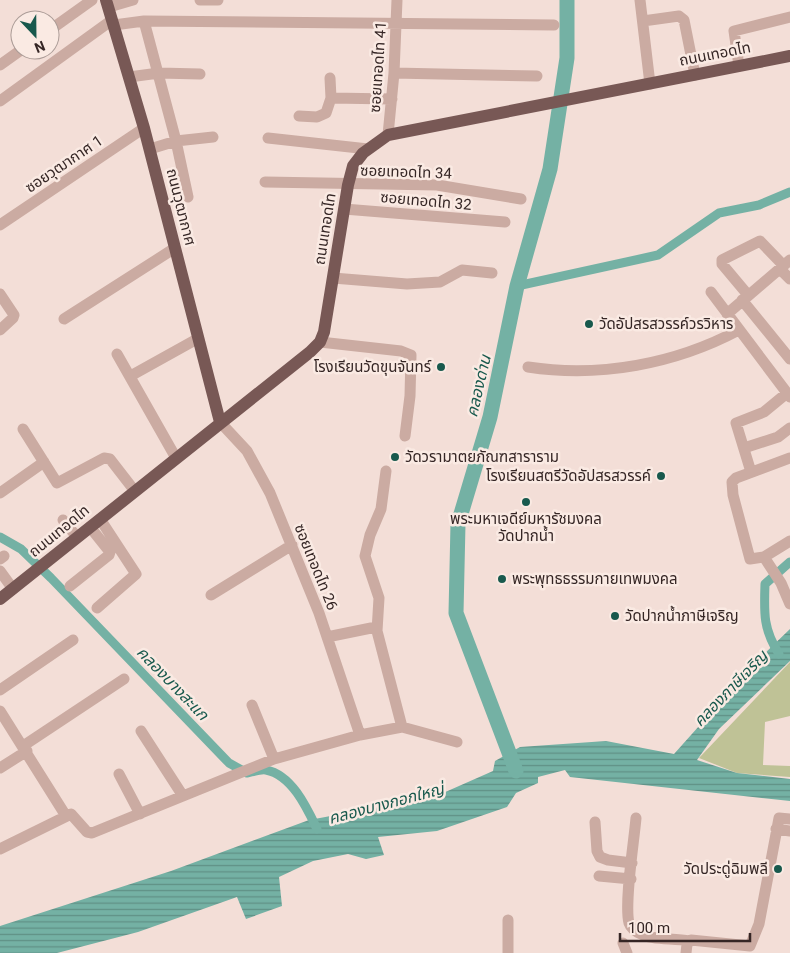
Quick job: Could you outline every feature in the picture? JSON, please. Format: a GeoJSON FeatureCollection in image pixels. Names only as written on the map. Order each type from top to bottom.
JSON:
{"type":"FeatureCollection","features":[{"type":"Feature","properties":{"kind":"main road","name":"ถนนวุฒากาศ"},"geometry":{"type":"LineString","coordinates":[[108,4],[150,149],[197,339],[220,422]]}},
{"type":"Feature","properties":{"kind":"main road","name":"ถนนเทอดไท"},"geometry":{"type":"LineString","coordinates":[[0,599],[134,490],[310,352],[320,342],[324,332],[348,185],[353,166],[368,149],[388,135],[790,56]]}},
{"type":"Feature","properties":{"kind":"street"},"geometry":{"type":"LineString","coordinates":[[60,23],[92,0]]}},
{"type":"Feature","properties":{"kind":"street"},"geometry":{"type":"LineString","coordinates":[[108,4],[133,0]]}},
{"type":"Feature","properties":{"kind":"street"},"geometry":{"type":"LineString","coordinates":[[200,0],[218,0]]}},
{"type":"Feature","properties":{"kind":"street","name":"ซอยเทอดไท 41"},"geometry":{"type":"LineString","coordinates":[[388,135],[398,0]]}},
{"type":"Feature","properties":{"kind":"street"},"geometry":{"type":"LineString","coordinates":[[640,0],[650,84]]}},
{"type":"Feature","properties":{"kind":"street"},"geometry":{"type":"LineString","coordinates":[[643,21],[679,16],[684,20],[695,75]]}},
{"type":"Feature","properties":{"kind":"street"},"geometry":{"type":"LineString","coordinates":[[739,66],[734,31],[790,17]]}},
{"type":"Feature","properties":{"kind":"street"},"geometry":{"type":"LineString","coordinates":[[144,21],[159,73],[188,197]]}},
{"type":"Feature","properties":{"kind":"street"},"geometry":{"type":"LineString","coordinates":[[0,101],[113,23],[144,21],[396,22],[554,25]]}},
{"type":"Feature","properties":{"kind":"street"},"geometry":{"type":"LineString","coordinates":[[129,77],[159,73],[200,74]]}},
{"type":"Feature","properties":{"kind":"street"},"geometry":{"type":"LineString","coordinates":[[394,73],[537,76]]}},
{"type":"Feature","properties":{"kind":"street"},"geometry":{"type":"LineString","coordinates":[[299,116],[322,116],[331,98],[330,78]]}},
{"type":"Feature","properties":{"kind":"street"},"geometry":{"type":"LineString","coordinates":[[331,98],[392,99]]}},
{"type":"Feature","properties":{"kind":"street","name":"ซอยวุฒากาศ 1"},"geometry":{"type":"LineString","coordinates":[[0,226],[144,128]]}},
{"type":"Feature","properties":{"kind":"street"},"geometry":{"type":"LineString","coordinates":[[150,149],[176,141],[213,137]]}},
{"type":"Feature","properties":{"kind":"street"},"geometry":{"type":"LineString","coordinates":[[268,138],[368,149]]}},
{"type":"Feature","properties":{"kind":"street","name":"ซอยเทอดไท 34"},"geometry":{"type":"LineString","coordinates":[[264,182],[348,185],[437,185],[521,199]]}},
{"type":"Feature","properties":{"kind":"street","name":"ซอยเทอดไท 32"},"geometry":{"type":"LineString","coordinates":[[344,209],[505,222]]}},
{"type":"Feature","properties":{"kind":"street"},"geometry":{"type":"LineString","coordinates":[[790,279],[785,265],[760,241],[722,260],[722,264],[745,298],[790,359]]}},
{"type":"Feature","properties":{"kind":"street"},"geometry":{"type":"LineString","coordinates":[[64,319],[175,248]]}},
{"type":"Feature","properties":{"kind":"street"},"geometry":{"type":"LineString","coordinates":[[727,314],[785,265]]}},
{"type":"Feature","properties":{"kind":"street"},"geometry":{"type":"LineString","coordinates":[[333,278],[407,284],[440,282],[462,270],[492,274]]}},
{"type":"Feature","properties":{"kind":"street"},"geometry":{"type":"LineString","coordinates":[[711,292],[788,395],[764,412],[736,423],[751,472]]}},
{"type":"Feature","properties":{"kind":"street"},"geometry":{"type":"LineString","coordinates":[[0,294],[14,315],[14,318],[0,330]]}},
{"type":"Feature","properties":{"kind":"street"},"geometry":{"type":"LineString","coordinates":[[528,367],[571,372],[675,358],[739,330]]}},
{"type":"Feature","properties":{"kind":"street"},"geometry":{"type":"LineString","coordinates":[[134,374],[197,339]]}},
{"type":"Feature","properties":{"kind":"street"},"geometry":{"type":"LineString","coordinates":[[320,342],[401,351],[411,356],[410,396],[405,436]]}},
{"type":"Feature","properties":{"kind":"street"},"geometry":{"type":"LineString","coordinates":[[117,354],[176,458]]}},
{"type":"Feature","properties":{"kind":"street","name":"ซอยเทอดไท 26"},"geometry":{"type":"LineString","coordinates":[[220,422],[247,451],[260,472],[292,545],[328,637],[360,735]]}},
{"type":"Feature","properties":{"kind":"street"},"geometry":{"type":"LineString","coordinates":[[744,448],[778,437],[790,428]]}},
{"type":"Feature","properties":{"kind":"street"},"geometry":{"type":"LineString","coordinates":[[23,429],[58,484],[101,460],[110,459],[134,490]]}},
{"type":"Feature","properties":{"kind":"street"},"geometry":{"type":"LineString","coordinates":[[790,458],[736,478],[731,486],[750,559],[766,561],[790,541]]}},
{"type":"Feature","properties":{"kind":"street"},"geometry":{"type":"LineString","coordinates":[[0,493],[44,462]]}},
{"type":"Feature","properties":{"kind":"street"},"geometry":{"type":"LineString","coordinates":[[386,471],[381,509],[365,548],[368,567],[379,598],[376,627],[402,727]]}},
{"type":"Feature","properties":{"kind":"street"},"geometry":{"type":"LineString","coordinates":[[97,608],[136,574],[100,519]]}},
{"type":"Feature","properties":{"kind":"street"},"geometry":{"type":"LineString","coordinates":[[63,520],[77,538]]}},
{"type":"Feature","properties":{"kind":"street"},"geometry":{"type":"LineString","coordinates":[[70,586],[109,555],[110,552],[90,527]]}},
{"type":"Feature","properties":{"kind":"street"},"geometry":{"type":"LineString","coordinates":[[211,595],[292,545]]}},
{"type":"Feature","properties":{"kind":"street"},"geometry":{"type":"LineString","coordinates":[[766,561],[781,583],[790,604]]}},
{"type":"Feature","properties":{"kind":"street"},"geometry":{"type":"LineString","coordinates":[[0,571],[13,589]]}},
{"type":"Feature","properties":{"kind":"street"},"geometry":{"type":"LineString","coordinates":[[328,637],[345,631],[376,627]]}},
{"type":"Feature","properties":{"kind":"street"},"geometry":{"type":"LineString","coordinates":[[0,690],[73,640]]}},
{"type":"Feature","properties":{"kind":"street"},"geometry":{"type":"LineString","coordinates":[[0,768],[124,679]]}},
{"type":"Feature","properties":{"kind":"street"},"geometry":{"type":"LineString","coordinates":[[252,705],[274,759]]}},
{"type":"Feature","properties":{"kind":"street"},"geometry":{"type":"LineString","coordinates":[[0,711],[66,816]]}},
{"type":"Feature","properties":{"kind":"street"},"geometry":{"type":"LineString","coordinates":[[0,849],[66,816],[74,814],[89,833],[274,759],[360,735],[402,727],[457,742]]}},
{"type":"Feature","properties":{"kind":"street"},"geometry":{"type":"LineString","coordinates":[[141,731],[183,796]]}},
{"type":"Feature","properties":{"kind":"street"},"geometry":{"type":"LineString","coordinates":[[119,774],[140,814]]}},
{"type":"Feature","properties":{"kind":"street"},"geometry":{"type":"LineString","coordinates":[[636,818],[628,903],[631,928],[645,936],[750,946],[758,924],[779,818],[790,819]]}},
{"type":"Feature","properties":{"kind":"street"},"geometry":{"type":"LineString","coordinates":[[595,822],[597,850],[600,857],[632,863]]}},
{"type":"Feature","properties":{"kind":"street"},"geometry":{"type":"LineString","coordinates":[[776,829],[790,831]]}},
{"type":"Feature","properties":{"kind":"street"},"geometry":{"type":"LineString","coordinates":[[600,876],[631,879]]}},
{"type":"Feature","properties":{"kind":"street"},"geometry":{"type":"LineString","coordinates":[[508,920],[508,953]]}},
{"type":"Feature","properties":{"kind":"street"},"geometry":{"type":"LineString","coordinates":[[686,953],[689,941]]}},
{"type":"Feature","properties":{"kind":"green space"},"geometry":{"type":"Polygon","coordinates":[[[790,662],[790,716],[765,722],[763,765],[790,766],[790,777],[737,773],[699,758],[790,662]]]}},
{"type":"Feature","properties":{"kind":"water"},"geometry":{"type":"Polygon","coordinates":[[[790,629],[790,661],[719,729],[697,760],[737,773],[790,779],[790,801],[570,777],[565,770],[538,777],[538,783],[516,793],[507,807],[437,831],[378,837],[384,855],[366,859],[348,854],[313,861],[279,877],[282,906],[246,919],[237,897],[138,932],[57,953],[0,953],[0,926],[171,871],[309,820],[434,797],[493,771],[495,761],[520,747],[606,741],[674,754],[759,659],[790,629]]]}},
{"type":"Feature","properties":{"kind":"waterway","name":"คลองด่าน"},"geometry":{"type":"LineString","coordinates":[[516,771],[456,613],[458,524],[490,417],[517,286],[550,169],[567,58],[567,0]]}},
{"type":"Feature","properties":{"kind":"waterway"},"geometry":{"type":"LineString","coordinates":[[517,286],[658,255],[719,213],[759,205],[790,192]]}},
{"type":"Feature","properties":{"kind":"waterway","name":"คลองบางสะแก"},"geometry":{"type":"LineString","coordinates":[[0,537],[21,549],[51,578],[229,763],[247,773],[266,770],[284,778],[297,794],[317,829]]}},
{"type":"Feature","properties":{"kind":"waterway"},"geometry":{"type":"LineString","coordinates":[[779,654],[767,629],[765,584],[790,562]]}},
{"type":"Feature","properties":{"kind":"place","name":"วัดอัปสรสวรรค์วรวิหาร"},"geometry":{"type":"Point","coordinates":[589,324]}},
{"type":"Feature","properties":{"kind":"place","name":"โรงเรียนวัดขุนจันทร์"},"geometry":{"type":"Point","coordinates":[441,367]}},
{"type":"Feature","properties":{"kind":"place","name":"วัดวรามาตยภัณฑสาราราม"},"geometry":{"type":"Point","coordinates":[395,457]}},
{"type":"Feature","properties":{"kind":"place","name":"โรงเรียนสตรีวัดอัปสรสวรรค์"},"geometry":{"type":"Point","coordinates":[661,476]}},
{"type":"Feature","properties":{"kind":"place","name":"พระมหาเจดีย์มหารัชมงคล วัดปากน้ำ"},"geometry":{"type":"Point","coordinates":[526,502]}},
{"type":"Feature","properties":{"kind":"place","name":"พระพุทธธรรมกายเทพมงคล"},"geometry":{"type":"Point","coordinates":[502,579]}},
{"type":"Feature","properties":{"kind":"place","name":"วัดปากน้ำภาษีเจริญ"},"geometry":{"type":"Point","coordinates":[615,616]}},
{"type":"Feature","properties":{"kind":"place","name":"วัดประดู่ฉิมพลี"},"geometry":{"type":"Point","coordinates":[778,869]}},
{"type":"Feature","properties":{"kind":"water label","name":"คลองภาษีเจริญ"},"geometry":{"type":"Point","coordinates":[730,688]}},
{"type":"Feature","properties":{"kind":"water label","name":"คลองบางกอกใหญ่"},"geometry":{"type":"Point","coordinates":[386,803]}}]}
